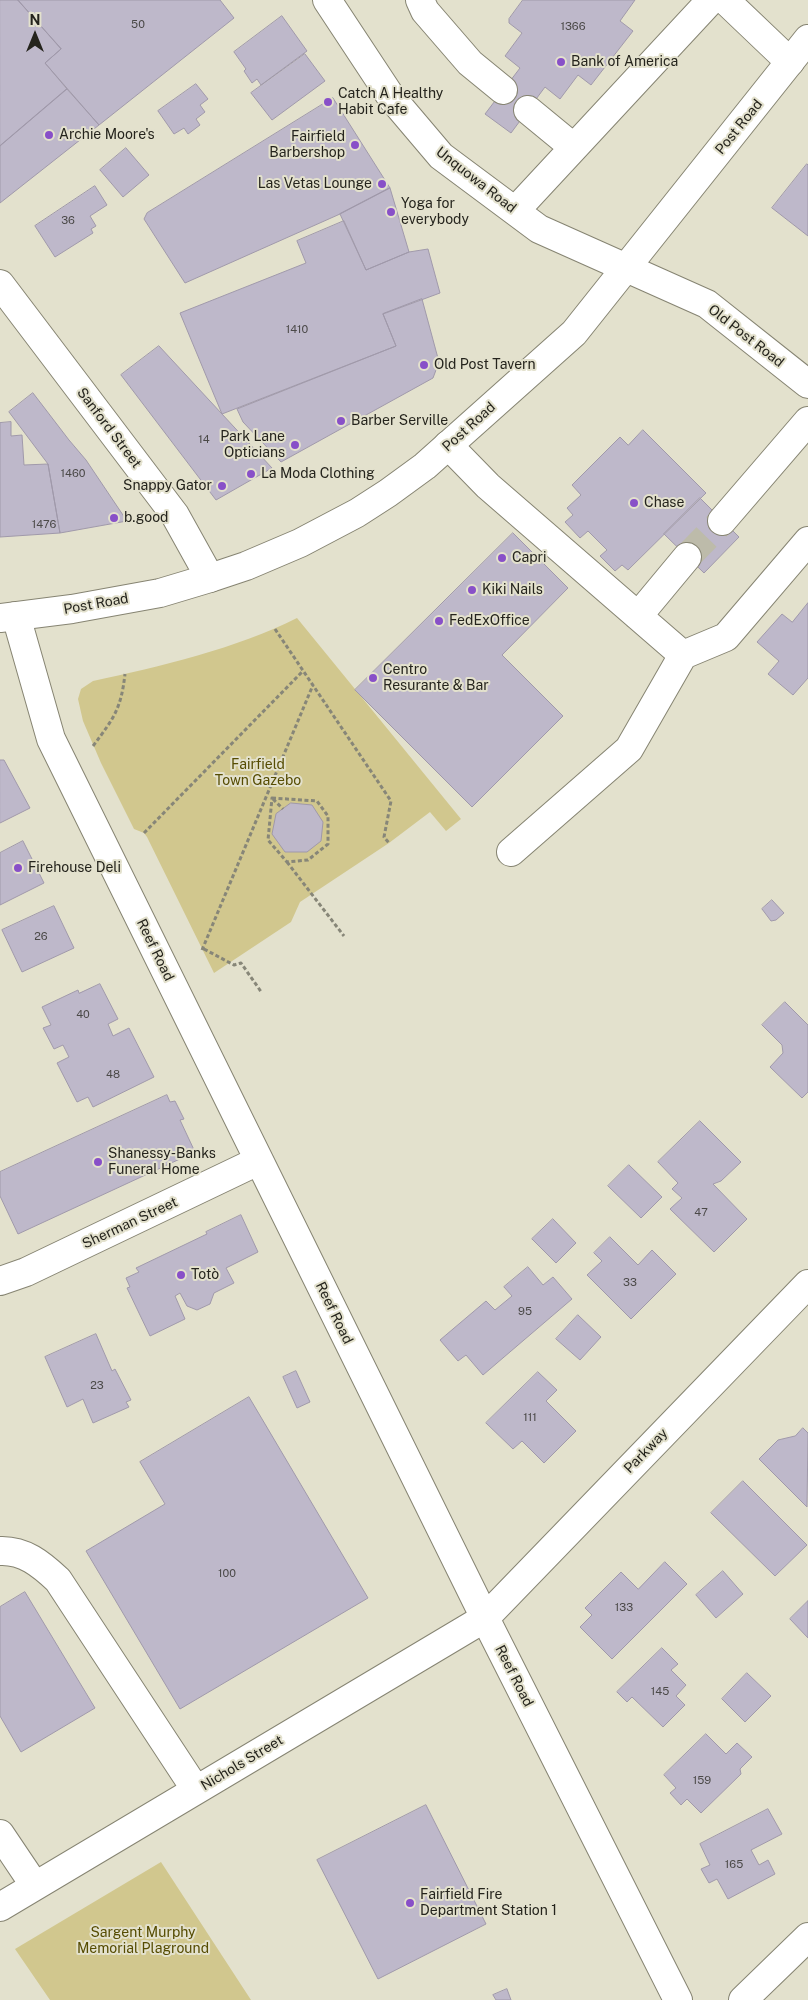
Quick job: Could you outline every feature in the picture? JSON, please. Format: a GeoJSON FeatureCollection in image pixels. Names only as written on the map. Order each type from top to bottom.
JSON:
{"type":"FeatureCollection","features":[{"type":"Feature","properties":{"kind":"street","name":"Unquowa Road"},"geometry":{"type":"LineString","coordinates":[[327,0],[391,97],[441,156],[539,229],[626,269]]}},
{"type":"Feature","properties":{"kind":"street"},"geometry":{"type":"LineString","coordinates":[[420,0],[425,11],[470,63],[503,90]]}},
{"type":"Feature","properties":{"kind":"street"},"geometry":{"type":"LineString","coordinates":[[515,211],[711,0]]}},
{"type":"Feature","properties":{"kind":"street"},"geometry":{"type":"LineString","coordinates":[[725,0],[790,62]]}},
{"type":"Feature","properties":{"kind":"street","name":"Post Road"},"geometry":{"type":"LineString","coordinates":[[8,617],[72,609],[160,593],[246,566],[300,543],[357,513],[425,466],[574,333],[808,39]]}},
{"type":"Feature","properties":{"kind":"street"},"geometry":{"type":"LineString","coordinates":[[528,110],[574,147]]}},
{"type":"Feature","properties":{"kind":"street","name":"Old Post Road"},"geometry":{"type":"LineString","coordinates":[[626,269],[707,304],[808,384]]}},
{"type":"Feature","properties":{"kind":"street","name":"Sanford Street"},"geometry":{"type":"LineString","coordinates":[[0,284],[175,515],[210,578]]}},
{"type":"Feature","properties":{"kind":"street"},"geometry":{"type":"LineString","coordinates":[[722,520],[808,421]]}},
{"type":"Feature","properties":{"kind":"street"},"geometry":{"type":"LineString","coordinates":[[448,445],[488,486],[683,655]]}},
{"type":"Feature","properties":{"kind":"street"},"geometry":{"type":"LineString","coordinates":[[511,852],[629,750],[683,655],[726,637],[808,541]]}},
{"type":"Feature","properties":{"kind":"street"},"geometry":{"type":"LineString","coordinates":[[638,616],[687,557]]}},
{"type":"Feature","properties":{"kind":"street","name":"Reef Road"},"geometry":{"type":"LineString","coordinates":[[8,617],[51,739],[485,1618],[678,2000]]}},
{"type":"Feature","properties":{"kind":"street","name":"Sherman Street"},"geometry":{"type":"LineString","coordinates":[[0,1281],[26,1272],[258,1161]]}},
{"type":"Feature","properties":{"kind":"street","name":"Parkway"},"geometry":{"type":"LineString","coordinates":[[485,1618],[808,1284]]}},
{"type":"Feature","properties":{"kind":"street"},"geometry":{"type":"LineString","coordinates":[[0,1551],[24,1554],[44,1566],[58,1580],[196,1790]]}},
{"type":"Feature","properties":{"kind":"street","name":"Nichols Street"},"geometry":{"type":"LineString","coordinates":[[0,1907],[485,1618]]}},
{"type":"Feature","properties":{"kind":"street"},"geometry":{"type":"LineString","coordinates":[[0,1834],[35,1886]]}},
{"type":"Feature","properties":{"kind":"street"},"geometry":{"type":"LineString","coordinates":[[743,2000],[808,1937]]}},
{"type":"Feature","properties":{"kind":"path"},"geometry":{"type":"LineString","coordinates":[[275,629],[391,801],[384,837],[388,844]]}},
{"type":"Feature","properties":{"kind":"path"},"geometry":{"type":"LineString","coordinates":[[144,833],[303,671]]}},
{"type":"Feature","properties":{"kind":"path"},"geometry":{"type":"LineString","coordinates":[[94,746],[115,716],[124,689],[125,674]]}},
{"type":"Feature","properties":{"kind":"path"},"geometry":{"type":"LineString","coordinates":[[262,994],[241,963],[234,964],[203,950],[312,685]]}},
{"type":"Feature","properties":{"kind":"path"},"geometry":{"type":"LineString","coordinates":[[268,794],[283,809]]}},
{"type":"Feature","properties":{"kind":"path"},"geometry":{"type":"LineString","coordinates":[[272,798],[317,801],[328,816],[328,844],[308,860],[288,862]]}},
{"type":"Feature","properties":{"kind":"path"},"geometry":{"type":"LineString","coordinates":[[272,798],[268,840],[288,862],[344,936]]}},
{"type":"Feature","properties":{"kind":"green space","name":"Fairfield Town Gazebo"},"geometry":{"type":"Polygon","coordinates":[[[297,618],[461,819],[446,831],[430,812],[389,843],[300,902],[291,922],[214,973],[147,837],[144,833],[134,829],[101,763],[83,721],[78,699],[81,689],[93,681],[198,656],[250,639],[297,618]]]}},
{"type":"Feature","properties":{"kind":"green space","name":"Sargent Murphy Memorial Plaground"},"geometry":{"type":"Polygon","coordinates":[[[161,1862],[251,2000],[50,2000],[15,1949],[161,1862]]]}},
{"type":"Feature","properties":{"kind":"building"},"geometry":{"type":"Polygon","coordinates":[[[0,0],[18,0],[61,49],[45,63],[67,89],[0,146],[0,0]]]}},
{"type":"Feature","properties":{"kind":"building"},"geometry":{"type":"Polygon","coordinates":[[[18,0],[220,0],[234,18],[99,125],[45,63],[61,49],[18,0]]]}},
{"type":"Feature","properties":{"kind":"building","name":"Bank of America"},"geometry":{"type":"Polygon","coordinates":[[[523,0],[635,0],[620,21],[633,31],[591,85],[578,75],[560,99],[545,87],[511,133],[485,114],[520,68],[505,56],[522,33],[509,23],[509,19],[523,0]]]}},
{"type":"Feature","properties":{"kind":"building"},"geometry":{"type":"Polygon","coordinates":[[[282,16],[307,51],[261,85],[257,79],[252,83],[244,71],[246,69],[234,52],[282,16]]]}},
{"type":"Feature","properties":{"kind":"building"},"geometry":{"type":"Polygon","coordinates":[[[305,54],[325,81],[272,120],[251,93],[305,54]]]}},
{"type":"Feature","properties":{"kind":"building"},"geometry":{"type":"Polygon","coordinates":[[[196,84],[208,99],[200,105],[205,112],[196,119],[200,125],[188,134],[184,128],[174,134],[158,111],[196,84]]]}},
{"type":"Feature","properties":{"kind":"building","name":"Archie Moore's"},"geometry":{"type":"Polygon","coordinates":[[[67,89],[99,125],[0,203],[0,146],[67,89]]]}},
{"type":"Feature","properties":{"kind":"building"},"geometry":{"type":"Polygon","coordinates":[[[333,98],[390,188],[340,214],[185,283],[144,219],[147,213],[333,98]]]}},
{"type":"Feature","properties":{"kind":"building"},"geometry":{"type":"Polygon","coordinates":[[[126,148],[149,175],[123,197],[100,170],[126,148]]]}},
{"type":"Feature","properties":{"kind":"building"},"geometry":{"type":"Polygon","coordinates":[[[808,165],[808,236],[772,208],[808,165]]]}},
{"type":"Feature","properties":{"kind":"building"},"geometry":{"type":"Polygon","coordinates":[[[95,186],[107,205],[90,216],[96,226],[91,229],[93,233],[55,257],[35,226],[95,186]]]}},
{"type":"Feature","properties":{"kind":"building"},"geometry":{"type":"Polygon","coordinates":[[[390,188],[409,252],[366,270],[340,214],[390,188]]]}},
{"type":"Feature","properties":{"kind":"building"},"geometry":{"type":"Polygon","coordinates":[[[344,221],[366,270],[409,252],[428,249],[440,293],[383,314],[396,346],[222,414],[180,313],[306,263],[297,241],[344,221]]]}},
{"type":"Feature","properties":{"kind":"building"},"geometry":{"type":"Polygon","coordinates":[[[422,299],[439,362],[433,378],[281,462],[243,422],[237,409],[396,346],[383,314],[422,299]]]}},
{"type":"Feature","properties":{"kind":"building"},"geometry":{"type":"Polygon","coordinates":[[[159,346],[272,468],[216,500],[121,375],[159,346]]]}},
{"type":"Feature","properties":{"kind":"building"},"geometry":{"type":"Polygon","coordinates":[[[33,393],[86,460],[127,521],[60,533],[48,464],[9,412],[33,393]]]}},
{"type":"Feature","properties":{"kind":"building"},"geometry":{"type":"Polygon","coordinates":[[[11,422],[11,436],[22,435],[24,465],[48,464],[60,533],[0,537],[0,423],[11,422]]]}},
{"type":"Feature","properties":{"kind":"building","name":"Chase"},"geometry":{"type":"Polygon","coordinates":[[[643,430],[706,493],[628,570],[622,565],[615,571],[600,556],[607,550],[588,531],[580,538],[565,522],[573,515],[567,508],[581,495],[572,485],[620,437],[628,445],[643,430]]]}},
{"type":"Feature","properties":{"kind":"building"},"geometry":{"type":"Polygon","coordinates":[[[700,498],[739,537],[704,573],[664,534],[700,498]]]}},
{"type":"Feature","properties":{"kind":"building"},"geometry":{"type":"Polygon","coordinates":[[[513,533],[568,588],[502,655],[563,716],[472,807],[355,690],[513,533]]]}},
{"type":"Feature","properties":{"kind":"building"},"geometry":{"type":"Polygon","coordinates":[[[808,603],[808,678],[793,695],[768,674],[779,661],[757,642],[782,614],[792,622],[808,603]]]}},
{"type":"Feature","properties":{"kind":"building"},"geometry":{"type":"Polygon","coordinates":[[[0,760],[4,760],[30,808],[0,823],[0,760]]]}},
{"type":"Feature","properties":{"kind":"building"},"geometry":{"type":"Polygon","coordinates":[[[291,803],[312,805],[323,822],[321,841],[307,852],[285,852],[272,834],[276,814],[291,803]]]}},
{"type":"Feature","properties":{"kind":"building","name":"Firehouse Deli"},"geometry":{"type":"Polygon","coordinates":[[[23,841],[44,883],[0,905],[0,853],[23,841]]]}},
{"type":"Feature","properties":{"kind":"building"},"geometry":{"type":"Polygon","coordinates":[[[772,900],[784,913],[776,920],[771,921],[762,909],[772,900]]]}},
{"type":"Feature","properties":{"kind":"building"},"geometry":{"type":"Polygon","coordinates":[[[54,906],[74,948],[22,972],[2,930],[54,906]]]}},
{"type":"Feature","properties":{"kind":"building"},"geometry":{"type":"Polygon","coordinates":[[[100,984],[118,1019],[108,1024],[113,1036],[129,1028],[154,1077],[93,1107],[88,1097],[77,1102],[57,1063],[69,1057],[63,1045],[54,1049],[43,1028],[51,1025],[42,1007],[78,990],[79,993],[100,984]]]}},
{"type":"Feature","properties":{"kind":"building"},"geometry":{"type":"Polygon","coordinates":[[[785,1002],[808,1025],[808,1092],[802,1098],[770,1067],[783,1053],[782,1045],[762,1025],[785,1002]]]}},
{"type":"Feature","properties":{"kind":"building","name":"Shanessy-Banks Funeral Home"},"geometry":{"type":"Polygon","coordinates":[[[167,1095],[170,1102],[175,1101],[184,1119],[180,1120],[195,1152],[18,1234],[0,1196],[0,1172],[167,1095]]]}},
{"type":"Feature","properties":{"kind":"building"},"geometry":{"type":"Polygon","coordinates":[[[700,1121],[741,1162],[721,1181],[713,1184],[747,1219],[714,1252],[670,1209],[682,1198],[672,1189],[678,1183],[658,1162],[700,1121]]]}},
{"type":"Feature","properties":{"kind":"building"},"geometry":{"type":"Polygon","coordinates":[[[629,1165],[662,1197],[641,1218],[608,1186],[629,1165]]]}},
{"type":"Feature","properties":{"kind":"building","name":"Totò"},"geometry":{"type":"Polygon","coordinates":[[[241,1215],[258,1252],[226,1268],[234,1283],[214,1293],[210,1304],[197,1310],[187,1306],[180,1293],[175,1296],[185,1319],[150,1336],[127,1288],[130,1287],[126,1278],[139,1272],[136,1268],[207,1234],[206,1232],[241,1215]]]}},
{"type":"Feature","properties":{"kind":"building"},"geometry":{"type":"Polygon","coordinates":[[[553,1219],[576,1243],[556,1263],[532,1239],[553,1219]]]}},
{"type":"Feature","properties":{"kind":"building"},"geometry":{"type":"Polygon","coordinates":[[[610,1237],[638,1265],[652,1250],[676,1274],[631,1319],[587,1275],[602,1261],[594,1253],[610,1237]]]}},
{"type":"Feature","properties":{"kind":"building"},"geometry":{"type":"Polygon","coordinates":[[[528,1267],[543,1285],[553,1277],[572,1299],[483,1375],[466,1355],[458,1361],[440,1340],[486,1301],[495,1310],[512,1296],[504,1287],[528,1267]]]}},
{"type":"Feature","properties":{"kind":"building"},"geometry":{"type":"Polygon","coordinates":[[[578,1315],[601,1337],[580,1360],[556,1339],[578,1315]]]}},
{"type":"Feature","properties":{"kind":"building"},"geometry":{"type":"Polygon","coordinates":[[[96,1334],[112,1371],[115,1369],[131,1400],[126,1402],[129,1407],[93,1423],[83,1399],[67,1407],[45,1357],[96,1334]]]}},
{"type":"Feature","properties":{"kind":"building"},"geometry":{"type":"Polygon","coordinates":[[[296,1371],[310,1402],[297,1408],[283,1377],[296,1371]]]}},
{"type":"Feature","properties":{"kind":"building"},"geometry":{"type":"Polygon","coordinates":[[[538,1372],[557,1390],[546,1401],[576,1431],[544,1463],[522,1441],[513,1449],[486,1423],[538,1372]]]}},
{"type":"Feature","properties":{"kind":"building"},"geometry":{"type":"Polygon","coordinates":[[[249,1397],[368,1598],[180,1709],[86,1551],[165,1504],[140,1462],[249,1397]]]}},
{"type":"Feature","properties":{"kind":"building"},"geometry":{"type":"Polygon","coordinates":[[[803,1428],[808,1433],[807,1507],[759,1459],[778,1440],[795,1436],[803,1428]]]}},
{"type":"Feature","properties":{"kind":"building"},"geometry":{"type":"Polygon","coordinates":[[[743,1481],[807,1545],[775,1576],[711,1513],[743,1481]]]}},
{"type":"Feature","properties":{"kind":"building"},"geometry":{"type":"Polygon","coordinates":[[[665,1562],[687,1584],[612,1659],[580,1627],[592,1615],[585,1608],[621,1572],[638,1589],[665,1562]]]}},
{"type":"Feature","properties":{"kind":"building"},"geometry":{"type":"Polygon","coordinates":[[[723,1571],[743,1594],[716,1618],[696,1595],[723,1571]]]}},
{"type":"Feature","properties":{"kind":"building"},"geometry":{"type":"Polygon","coordinates":[[[25,1592],[95,1708],[21,1752],[0,1716],[0,1607],[25,1592]]]}},
{"type":"Feature","properties":{"kind":"building"},"geometry":{"type":"Polygon","coordinates":[[[808,1601],[808,1638],[790,1619],[808,1601]]]}},
{"type":"Feature","properties":{"kind":"building"},"geometry":{"type":"Polygon","coordinates":[[[662,1648],[678,1664],[671,1670],[686,1685],[676,1696],[685,1705],[663,1727],[632,1697],[627,1702],[617,1692],[662,1648]]]}},
{"type":"Feature","properties":{"kind":"building"},"geometry":{"type":"Polygon","coordinates":[[[747,1673],[771,1696],[745,1722],[722,1699],[747,1673]]]}},
{"type":"Feature","properties":{"kind":"building"},"geometry":{"type":"Polygon","coordinates":[[[706,1734],[726,1754],[737,1743],[752,1757],[740,1769],[741,1774],[701,1813],[687,1799],[681,1805],[670,1793],[676,1788],[664,1775],[706,1734]]]}},
{"type":"Feature","properties":{"kind":"building"},"geometry":{"type":"Polygon","coordinates":[[[426,1805],[486,1924],[378,1979],[317,1860],[426,1805]]]}},
{"type":"Feature","properties":{"kind":"building"},"geometry":{"type":"Polygon","coordinates":[[[768,1809],[782,1834],[751,1850],[759,1865],[768,1860],[775,1874],[728,1899],[717,1879],[709,1883],[701,1869],[710,1865],[700,1844],[768,1809]]]}},
{"type":"Feature","properties":{"kind":"building"},"geometry":{"type":"Polygon","coordinates":[[[507,1989],[511,2000],[496,2000],[493,1995],[507,1989]]]}},
{"type":"Feature","properties":{"kind":"tunnel"},"geometry":{"type":"LineString","coordinates":[[687,557],[722,521]]}},
{"type":"Feature","properties":{"kind":"place","name":"Bank of America"},"geometry":{"type":"Point","coordinates":[561,62]}},
{"type":"Feature","properties":{"kind":"place","name":"Catch A Healthy Habit Cafe"},"geometry":{"type":"Point","coordinates":[328,102]}},
{"type":"Feature","properties":{"kind":"place","name":"Archie Moore's"},"geometry":{"type":"Point","coordinates":[49,135]}},
{"type":"Feature","properties":{"kind":"place","name":"Fairfield Barbershop"},"geometry":{"type":"Point","coordinates":[355,145]}},
{"type":"Feature","properties":{"kind":"place","name":"Las Vetas Lounge"},"geometry":{"type":"Point","coordinates":[382,184]}},
{"type":"Feature","properties":{"kind":"place","name":"Yoga for everybody"},"geometry":{"type":"Point","coordinates":[391,212]}},
{"type":"Feature","properties":{"kind":"place","name":"Old Post Tavern"},"geometry":{"type":"Point","coordinates":[424,365]}},
{"type":"Feature","properties":{"kind":"place","name":"Barber Serville"},"geometry":{"type":"Point","coordinates":[341,421]}},
{"type":"Feature","properties":{"kind":"place","name":"Park Lane Opticians"},"geometry":{"type":"Point","coordinates":[295,445]}},
{"type":"Feature","properties":{"kind":"place","name":"La Moda Clothing"},"geometry":{"type":"Point","coordinates":[251,474]}},
{"type":"Feature","properties":{"kind":"place","name":"Snappy Gator"},"geometry":{"type":"Point","coordinates":[222,486]}},
{"type":"Feature","properties":{"kind":"place","name":"Chase"},"geometry":{"type":"Point","coordinates":[634,503]}},
{"type":"Feature","properties":{"kind":"place","name":"b.good"},"geometry":{"type":"Point","coordinates":[114,518]}},
{"type":"Feature","properties":{"kind":"place","name":"Capri"},"geometry":{"type":"Point","coordinates":[502,558]}},
{"type":"Feature","properties":{"kind":"place","name":"Kiki Nails"},"geometry":{"type":"Point","coordinates":[472,590]}},
{"type":"Feature","properties":{"kind":"place","name":"FedExOffice"},"geometry":{"type":"Point","coordinates":[439,621]}},
{"type":"Feature","properties":{"kind":"place","name":"Centro Resurante & Bar"},"geometry":{"type":"Point","coordinates":[373,678]}},
{"type":"Feature","properties":{"kind":"place","name":"Firehouse Deli"},"geometry":{"type":"Point","coordinates":[18,868]}},
{"type":"Feature","properties":{"kind":"place","name":"Shanessy-Banks Funeral Home"},"geometry":{"type":"Point","coordinates":[98,1162]}},
{"type":"Feature","properties":{"kind":"place","name":"Totò"},"geometry":{"type":"Point","coordinates":[181,1275]}},
{"type":"Feature","properties":{"kind":"place","name":"Fairfield Fire Department Station 1"},"geometry":{"type":"Point","coordinates":[410,1903]}}]}
